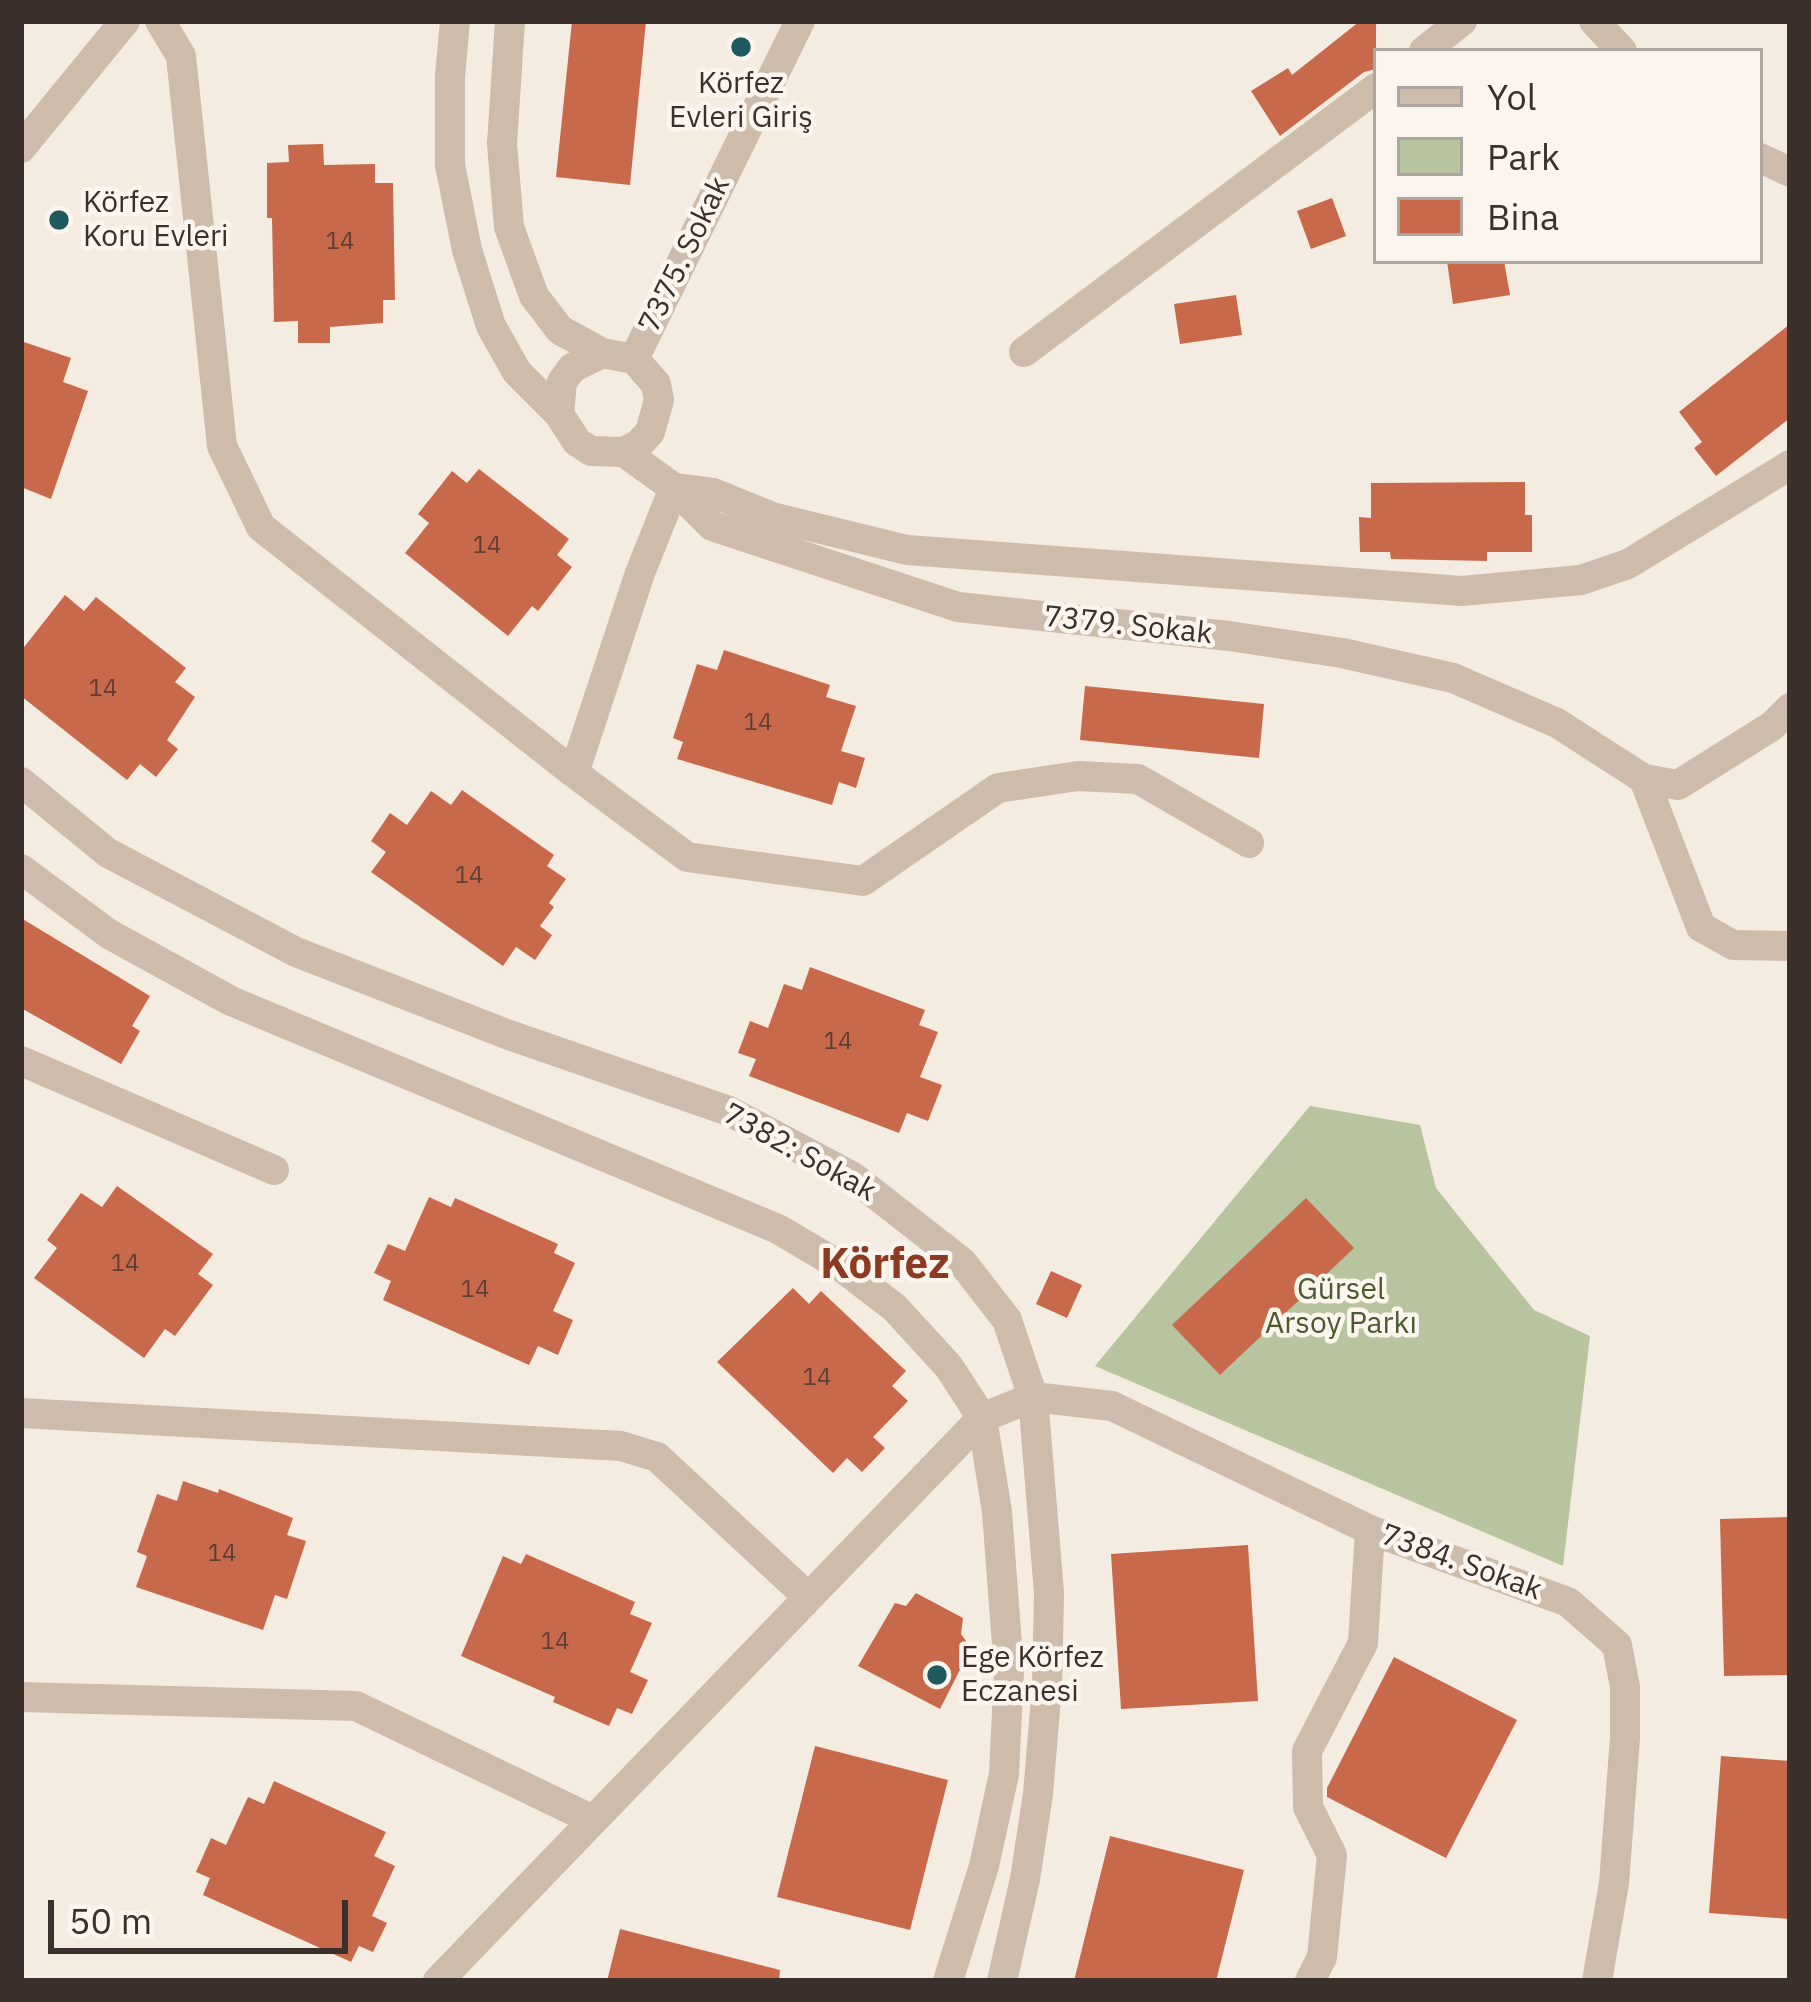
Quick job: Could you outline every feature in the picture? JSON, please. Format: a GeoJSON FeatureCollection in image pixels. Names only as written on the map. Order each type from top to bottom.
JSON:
{"type":"FeatureCollection","features":[{"type":"Feature","properties":{"kind":"street"},"geometry":{"type":"LineString","coordinates":[[22,144],[125,21]]}},
{"type":"Feature","properties":{"kind":"street"},"geometry":{"type":"LineString","coordinates":[[160,21],[181,56],[222,446],[261,527],[574,773],[687,857],[863,881],[998,788],[1078,776],[1138,778],[1249,844]]}},
{"type":"Feature","properties":{"kind":"street","name":"7379. Sokak"},"geometry":{"type":"LineString","coordinates":[[455,21],[450,165],[467,250],[491,326],[517,373],[559,415],[566,430],[591,451],[624,452],[674,488],[712,526],[958,608],[1228,636],[1342,653],[1453,678],[1557,723],[1644,779]]}},
{"type":"Feature","properties":{"kind":"street"},"geometry":{"type":"LineString","coordinates":[[510,21],[502,144],[509,227],[534,296],[560,330],[602,353],[634,359],[656,384],[659,400],[650,432],[624,452]]}},
{"type":"Feature","properties":{"kind":"street","name":"7375. Sokak"},"geometry":{"type":"LineString","coordinates":[[634,359],[800,21]]}},
{"type":"Feature","properties":{"kind":"street"},"geometry":{"type":"LineString","coordinates":[[1428,48],[1462,21]]}},
{"type":"Feature","properties":{"kind":"street"},"geometry":{"type":"LineString","coordinates":[[1594,21],[1619,48]]}},
{"type":"Feature","properties":{"kind":"street"},"geometry":{"type":"LineString","coordinates":[[1024,352],[1373,90]]}},
{"type":"Feature","properties":{"kind":"street"},"geometry":{"type":"LineString","coordinates":[[559,415],[562,382],[572,368],[602,353]]}},
{"type":"Feature","properties":{"kind":"street"},"geometry":{"type":"LineString","coordinates":[[574,773],[640,573],[674,488],[713,494],[772,517],[907,550],[1462,591],[1581,580],[1628,564],[1790,465]]}},
{"type":"Feature","properties":{"kind":"street"},"geometry":{"type":"LineString","coordinates":[[1790,708],[1772,726],[1678,784],[1644,779],[1701,927],[1733,945],[1790,946]]}},
{"type":"Feature","properties":{"kind":"street","name":"7382: Sokak"},"geometry":{"type":"LineString","coordinates":[[21,782],[108,853],[296,952],[509,1035],[729,1111],[845,1172],[962,1262],[1007,1320],[1033,1397],[1036,1481],[1049,1593],[1038,1794],[1002,1981]]}},
{"type":"Feature","properties":{"kind":"street"},"geometry":{"type":"LineString","coordinates":[[21,869],[109,934],[231,1001],[778,1229],[839,1265],[895,1308],[949,1367],[982,1418],[997,1512],[1007,1650],[1004,1774],[984,1866],[948,1981]]}},
{"type":"Feature","properties":{"kind":"street"},"geometry":{"type":"LineString","coordinates":[[21,1061],[274,1170]]}},
{"type":"Feature","properties":{"kind":"street","name":"7384. Sokak"},"geometry":{"type":"LineString","coordinates":[[982,1418],[1033,1397],[1112,1406],[1370,1530],[1568,1602],[1617,1645],[1625,1687],[1624,1738],[1614,1883],[1597,1981]]}},
{"type":"Feature","properties":{"kind":"street"},"geometry":{"type":"LineString","coordinates":[[21,1413],[621,1446],[656,1457],[808,1597]]}},
{"type":"Feature","properties":{"kind":"street"},"geometry":{"type":"LineString","coordinates":[[438,1981],[982,1418]]}},
{"type":"Feature","properties":{"kind":"street"},"geometry":{"type":"LineString","coordinates":[[1310,1981],[1322,1958],[1332,1855],[1308,1807],[1307,1751],[1363,1643],[1370,1530]]}},
{"type":"Feature","properties":{"kind":"street"},"geometry":{"type":"LineString","coordinates":[[21,1697],[356,1706],[593,1820]]}},
{"type":"Feature","properties":{"kind":"green space","name":"Gürsel Arsoy Parkı"},"geometry":{"type":"Polygon","coordinates":[[[1310,1106],[1420,1125],[1436,1188],[1534,1310],[1590,1336],[1563,1566],[1095,1366],[1310,1106]]]}},
{"type":"Feature","properties":{"kind":"building"},"geometry":{"type":"Polygon","coordinates":[[[572,21],[646,21],[630,185],[556,177],[572,21]]]}},
{"type":"Feature","properties":{"kind":"building"},"geometry":{"type":"Polygon","coordinates":[[[1360,21],[1376,21],[1373,70],[1280,136],[1251,91],[1288,68],[1292,75],[1360,21]]]}},
{"type":"Feature","properties":{"kind":"building"},"geometry":{"type":"Polygon","coordinates":[[[323,144],[324,165],[375,164],[375,183],[393,183],[395,300],[383,300],[383,323],[330,327],[330,343],[298,343],[298,321],[274,322],[267,163],[289,162],[288,145],[323,144]]]}},
{"type":"Feature","properties":{"kind":"building"},"geometry":{"type":"Polygon","coordinates":[[[1332,198],[1346,236],[1311,249],[1297,211],[1332,198]]]}},
{"type":"Feature","properties":{"kind":"building"},"geometry":{"type":"Polygon","coordinates":[[[1447,264],[1505,264],[1510,295],[1453,304],[1447,264]]]}},
{"type":"Feature","properties":{"kind":"building"},"geometry":{"type":"Polygon","coordinates":[[[1236,295],[1242,335],[1180,344],[1174,304],[1236,295]]]}},
{"type":"Feature","properties":{"kind":"building"},"geometry":{"type":"Polygon","coordinates":[[[1790,324],[1790,418],[1716,476],[1694,448],[1702,442],[1679,412],[1790,324]]]}},
{"type":"Feature","properties":{"kind":"building"},"geometry":{"type":"Polygon","coordinates":[[[21,341],[71,358],[63,382],[88,391],[51,499],[21,487],[21,341]]]}},
{"type":"Feature","properties":{"kind":"building"},"geometry":{"type":"Polygon","coordinates":[[[479,469],[569,539],[557,555],[572,567],[538,611],[532,606],[508,636],[405,553],[429,523],[418,514],[452,471],[467,483],[479,469]]]}},
{"type":"Feature","properties":{"kind":"building"},"geometry":{"type":"Polygon","coordinates":[[[1525,482],[1525,515],[1532,515],[1532,552],[1487,552],[1487,561],[1391,559],[1390,552],[1360,552],[1359,517],[1371,518],[1371,483],[1525,482]]]}},
{"type":"Feature","properties":{"kind":"building"},"geometry":{"type":"Polygon","coordinates":[[[65,595],[84,611],[96,597],[186,668],[175,682],[195,697],[167,740],[178,749],[156,777],[140,764],[127,780],[21,696],[21,651],[65,595]]]}},
{"type":"Feature","properties":{"kind":"building"},"geometry":{"type":"Polygon","coordinates":[[[724,650],[830,685],[826,697],[856,706],[841,751],[865,758],[856,788],[839,782],[832,805],[677,759],[683,742],[673,738],[697,664],[717,670],[724,650]]]}},
{"type":"Feature","properties":{"kind":"building"},"geometry":{"type":"Polygon","coordinates":[[[1085,686],[1264,704],[1259,758],[1080,740],[1085,686]]]}},
{"type":"Feature","properties":{"kind":"building"},"geometry":{"type":"Polygon","coordinates":[[[462,790],[554,855],[547,866],[566,879],[540,926],[552,935],[535,960],[516,947],[503,966],[371,872],[386,852],[371,841],[390,813],[407,825],[431,791],[451,805],[462,790]]]}},
{"type":"Feature","properties":{"kind":"building"},"geometry":{"type":"Polygon","coordinates":[[[21,918],[150,996],[132,1026],[140,1031],[121,1064],[21,1008],[21,918]]]}},
{"type":"Feature","properties":{"kind":"building"},"geometry":{"type":"Polygon","coordinates":[[[810,967],[925,1010],[919,1025],[938,1032],[920,1077],[942,1085],[928,1121],[907,1113],[899,1133],[749,1076],[756,1059],[738,1053],[750,1021],[768,1028],[784,984],[802,990],[810,967]]]}},
{"type":"Feature","properties":{"kind":"building"},"geometry":{"type":"Polygon","coordinates":[[[117,1186],[213,1254],[198,1274],[213,1285],[175,1336],[165,1329],[144,1358],[34,1278],[57,1248],[47,1240],[81,1193],[102,1207],[117,1186]]]}},
{"type":"Feature","properties":{"kind":"building"},"geometry":{"type":"Polygon","coordinates":[[[429,1197],[451,1207],[455,1198],[558,1244],[554,1253],[575,1263],[553,1311],[573,1320],[558,1355],[538,1346],[529,1365],[383,1300],[391,1281],[374,1273],[388,1244],[405,1251],[429,1197]]]}},
{"type":"Feature","properties":{"kind":"building"},"geometry":{"type":"Polygon","coordinates":[[[1306,1198],[1354,1248],[1220,1375],[1172,1325],[1306,1198]]]}},
{"type":"Feature","properties":{"kind":"building"},"geometry":{"type":"Polygon","coordinates":[[[1051,1271],[1082,1285],[1067,1318],[1036,1304],[1051,1271]]]}},
{"type":"Feature","properties":{"kind":"building"},"geometry":{"type":"Polygon","coordinates":[[[793,1288],[809,1304],[821,1291],[906,1371],[892,1386],[908,1401],[873,1437],[885,1448],[862,1472],[847,1458],[833,1473],[717,1362],[793,1288]]]}},
{"type":"Feature","properties":{"kind":"building"},"geometry":{"type":"Polygon","coordinates":[[[183,1481],[218,1493],[219,1489],[293,1518],[287,1535],[306,1541],[287,1599],[275,1595],[263,1630],[136,1587],[147,1556],[137,1552],[157,1494],[177,1501],[183,1481]]]}},
{"type":"Feature","properties":{"kind":"building"},"geometry":{"type":"Polygon","coordinates":[[[1790,1517],[1790,1675],[1724,1676],[1720,1519],[1790,1517]]]}},
{"type":"Feature","properties":{"kind":"building"},"geometry":{"type":"Polygon","coordinates":[[[1248,1545],[1258,1701],[1121,1709],[1111,1554],[1248,1545]]]}},
{"type":"Feature","properties":{"kind":"building"},"geometry":{"type":"Polygon","coordinates":[[[526,1554],[635,1602],[630,1614],[652,1623],[630,1672],[648,1680],[632,1714],[617,1708],[609,1726],[461,1656],[503,1556],[521,1564],[526,1554]]]}},
{"type":"Feature","properties":{"kind":"building"},"geometry":{"type":"Polygon","coordinates":[[[916,1593],[963,1618],[961,1634],[971,1648],[940,1709],[858,1666],[895,1603],[906,1606],[916,1593]]]}},
{"type":"Feature","properties":{"kind":"building"},"geometry":{"type":"Polygon","coordinates":[[[1394,1657],[1517,1720],[1446,1858],[1327,1797],[1327,1788],[1394,1657]]]}},
{"type":"Feature","properties":{"kind":"building"},"geometry":{"type":"Polygon","coordinates":[[[815,1746],[948,1780],[910,1930],[777,1897],[815,1746]]]}},
{"type":"Feature","properties":{"kind":"building"},"geometry":{"type":"Polygon","coordinates":[[[1721,1756],[1790,1761],[1790,1919],[1709,1913],[1721,1756]]]}},
{"type":"Feature","properties":{"kind":"building"},"geometry":{"type":"Polygon","coordinates":[[[274,1781],[386,1832],[374,1856],[395,1866],[372,1916],[387,1923],[373,1952],[359,1946],[351,1962],[203,1895],[210,1878],[196,1872],[211,1838],[226,1845],[248,1797],[264,1804],[274,1781]]]}},
{"type":"Feature","properties":{"kind":"building"},"geometry":{"type":"Polygon","coordinates":[[[1110,1836],[1244,1870],[1216,1981],[1074,1981],[1110,1836]]]}},
{"type":"Feature","properties":{"kind":"building"},"geometry":{"type":"Polygon","coordinates":[[[620,1929],[780,1970],[779,1981],[607,1981],[620,1929]]]}},
{"type":"Feature","properties":{"kind":"place","name":"Körfez Evleri Giriş"},"geometry":{"type":"Point","coordinates":[741,47]}},
{"type":"Feature","properties":{"kind":"place","name":"Körfez Koru Evleri"},"geometry":{"type":"Point","coordinates":[59,220]}},
{"type":"Feature","properties":{"kind":"place","name":"Ege Körfez Eczanesi"},"geometry":{"type":"Point","coordinates":[937,1675]}},
{"type":"Feature","properties":{"kind":"district","name":"Körfez"},"geometry":{"type":"Point","coordinates":[885,1266]}}]}
